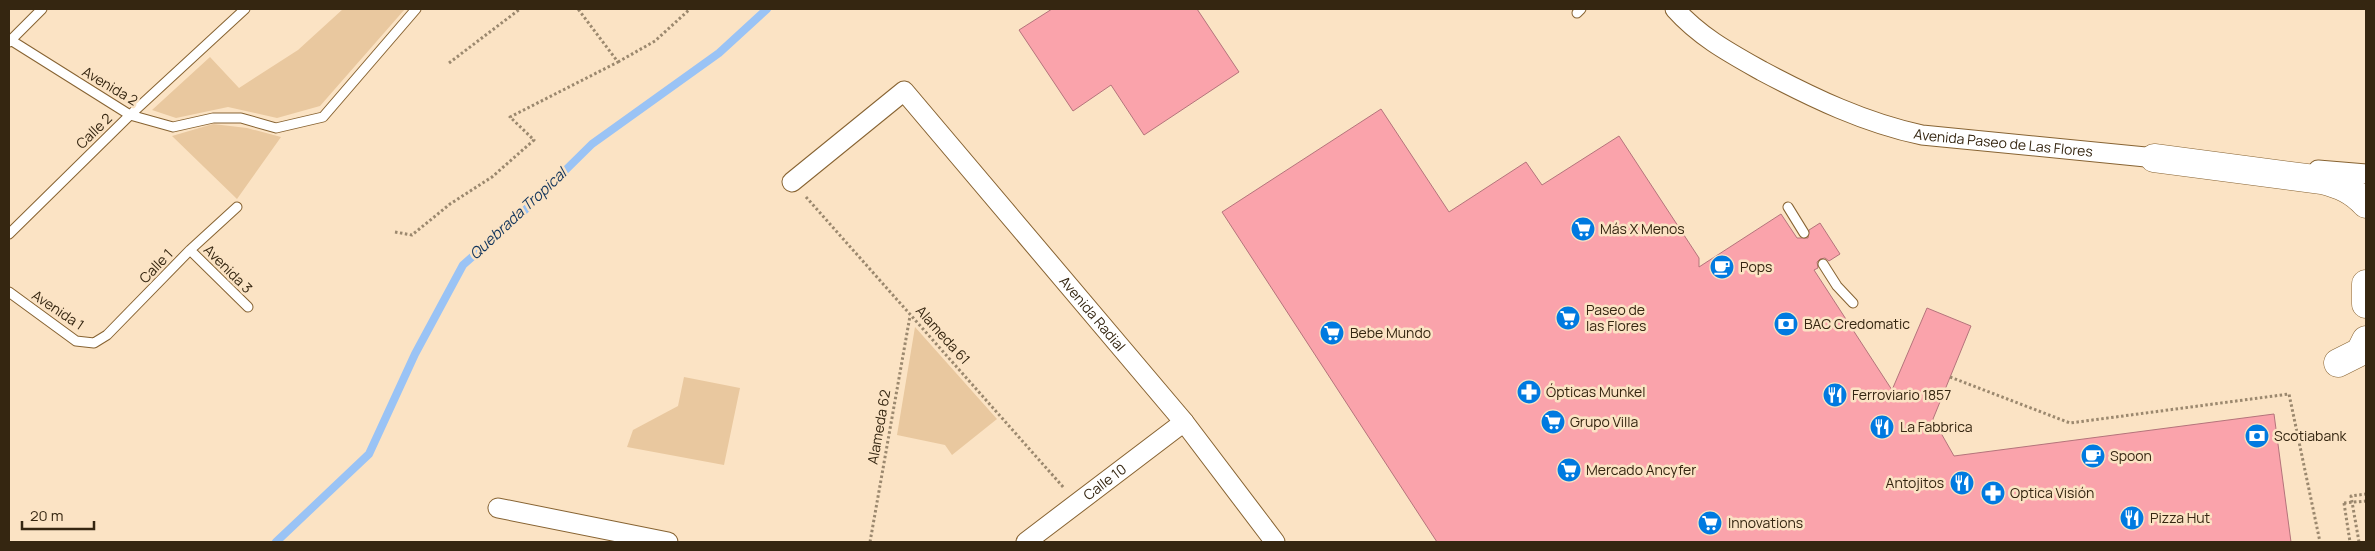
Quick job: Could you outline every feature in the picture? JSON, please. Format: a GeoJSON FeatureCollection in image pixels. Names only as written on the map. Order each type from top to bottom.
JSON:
{"type":"FeatureCollection","features":[{"type":"Feature","properties":{"kind":"main road"},"geometry":{"type":"LineString","coordinates":[[2154,158],[2322,180],[2340,184],[2355,192],[2366,204]]}},
{"type":"Feature","properties":{"kind":"main road"},"geometry":{"type":"LineString","coordinates":[[2366,284],[2366,304]]}},
{"type":"Feature","properties":{"kind":"main road"},"geometry":{"type":"LineString","coordinates":[[2366,340],[2360,352],[2338,363],[2366,358]]}},
{"type":"Feature","properties":{"kind":"street","name":"Avenida Paseo de Las Flores"},"geometry":{"type":"LineString","coordinates":[[1675,9],[1690,25],[1719,47],[1781,81],[1847,113],[1886,127],[1922,135],[2154,158],[2366,174]]}},
{"type":"Feature","properties":{"kind":"street","name":"Avenida Radial"},"geometry":{"type":"LineString","coordinates":[[792,182],[904,90],[1184,422],[1275,542]]}},
{"type":"Feature","properties":{"kind":"street","name":"Calle 10"},"geometry":{"type":"LineString","coordinates":[[1026,542],[1184,422]]}},
{"type":"Feature","properties":{"kind":"street"},"geometry":{"type":"LineString","coordinates":[[498,508],[668,542]]}},
{"type":"Feature","properties":{"kind":"lane"},"geometry":{"type":"LineString","coordinates":[[9,41],[42,9]]}},
{"type":"Feature","properties":{"kind":"lane","name":"Calle 2"},"geometry":{"type":"LineString","coordinates":[[9,234],[130,116],[244,9]]}},
{"type":"Feature","properties":{"kind":"lane","name":"Avenida 2"},"geometry":{"type":"LineString","coordinates":[[9,41],[130,116],[173,127],[213,118],[241,118],[276,128],[323,117],[416,9]]}},
{"type":"Feature","properties":{"kind":"lane","name":"Calle 1"},"geometry":{"type":"LineString","coordinates":[[94,342],[107,335],[190,250],[236,207]]}},
{"type":"Feature","properties":{"kind":"lane"},"geometry":{"type":"LineString","coordinates":[[1788,207],[1804,233]]}},
{"type":"Feature","properties":{"kind":"lane","name":"Avenida 3"},"geometry":{"type":"LineString","coordinates":[[190,250],[248,307]]}},
{"type":"Feature","properties":{"kind":"lane"},"geometry":{"type":"LineString","coordinates":[[1823,264],[1837,286],[1853,303]]}},
{"type":"Feature","properties":{"kind":"lane","name":"Avenida 1"},"geometry":{"type":"LineString","coordinates":[[9,292],[76,341],[94,342]]}},
{"type":"Feature","properties":{"kind":"path"},"geometry":{"type":"LineString","coordinates":[[449,63],[520,9]]}},
{"type":"Feature","properties":{"kind":"path"},"geometry":{"type":"LineString","coordinates":[[578,9],[618,62]]}},
{"type":"Feature","properties":{"kind":"path"},"geometry":{"type":"LineString","coordinates":[[395,232],[412,235],[450,204],[492,178],[534,140],[510,116],[655,42],[690,9]]}},
{"type":"Feature","properties":{"kind":"path","name":"Alameda 61"},"geometry":{"type":"LineString","coordinates":[[792,182],[1077,503]]}},
{"type":"Feature","properties":{"kind":"path","name":"Alameda 62"},"geometry":{"type":"LineString","coordinates":[[870,542],[910,315]]}},
{"type":"Feature","properties":{"kind":"path"},"geometry":{"type":"LineString","coordinates":[[1950,377],[2070,423],[2289,394],[2320,542]]}},
{"type":"Feature","properties":{"kind":"path"},"geometry":{"type":"LineString","coordinates":[[2358,542],[2351,496],[2366,494]]}},
{"type":"Feature","properties":{"kind":"path"},"geometry":{"type":"LineString","coordinates":[[2350,542],[2344,503],[2366,500]]}},
{"type":"Feature","properties":{"kind":"shaded area"},"geometry":{"type":"Polygon","coordinates":[[[343,9],[405,9],[320,106],[277,118],[228,107],[176,118],[152,110],[210,57],[239,88],[298,50],[343,9]]]}},
{"type":"Feature","properties":{"kind":"shaded area"},"geometry":{"type":"Polygon","coordinates":[[[213,124],[247,128],[281,137],[237,199],[172,136],[213,124]]]}},
{"type":"Feature","properties":{"kind":"shaded area"},"geometry":{"type":"Polygon","coordinates":[[[915,327],[997,419],[952,455],[945,445],[897,435],[915,327]]]}},
{"type":"Feature","properties":{"kind":"shaded area"},"geometry":{"type":"Polygon","coordinates":[[[684,377],[740,388],[724,465],[627,447],[633,430],[678,406],[684,377]]]}},
{"type":"Feature","properties":{"kind":"building"},"geometry":{"type":"Polygon","coordinates":[[[1052,9],[1197,9],[1239,72],[1144,135],[1111,85],[1073,111],[1019,30],[1052,9]]]}},
{"type":"Feature","properties":{"kind":"building","name":"Paseo de las Flores"},"geometry":{"type":"Polygon","coordinates":[[[1381,109],[1449,212],[1526,162],[1542,185],[1619,136],[1699,258],[1699,267],[1781,214],[1797,238],[1808,238],[1809,230],[1820,223],[1840,254],[1829,261],[1825,258],[1820,259],[1817,262],[1818,268],[1814,270],[1892,390],[1927,308],[1971,326],[1933,419],[1954,456],[2274,414],[2291,542],[1437,542],[1222,212],[1381,109]]]}},
{"type":"Feature","properties":{"kind":"waterway","name":"Quebrada Tropical"},"geometry":{"type":"LineString","coordinates":[[276,542],[369,454],[415,354],[463,265],[524,211],[592,144],[719,53],[767,9]]}},
{"type":"Feature","properties":{"kind":"place","name":"Más X Menos"},"geometry":{"type":"Point","coordinates":[1583,229]}},
{"type":"Feature","properties":{"kind":"place","name":"Pops"},"geometry":{"type":"Point","coordinates":[1722,267]}},
{"type":"Feature","properties":{"kind":"place","name":"Paseo de las Flores"},"geometry":{"type":"Point","coordinates":[1568,318]}},
{"type":"Feature","properties":{"kind":"place","name":"BAC Credomatic"},"geometry":{"type":"Point","coordinates":[1786,324]}},
{"type":"Feature","properties":{"kind":"place","name":"Bebe Mundo"},"geometry":{"type":"Point","coordinates":[1332,333]}},
{"type":"Feature","properties":{"kind":"place","name":"Ópticas Munkel"},"geometry":{"type":"Point","coordinates":[1529,392]}},
{"type":"Feature","properties":{"kind":"place","name":"Ferroviario 1857"},"geometry":{"type":"Point","coordinates":[1835,395]}},
{"type":"Feature","properties":{"kind":"place","name":"Grupo Villa"},"geometry":{"type":"Point","coordinates":[1553,422]}},
{"type":"Feature","properties":{"kind":"place","name":"La Fabbrica"},"geometry":{"type":"Point","coordinates":[1882,427]}},
{"type":"Feature","properties":{"kind":"place","name":"Scotiabank"},"geometry":{"type":"Point","coordinates":[2257,436]}},
{"type":"Feature","properties":{"kind":"place","name":"Spoon"},"geometry":{"type":"Point","coordinates":[2093,456]}},
{"type":"Feature","properties":{"kind":"place","name":"Mercado Ancyfer"},"geometry":{"type":"Point","coordinates":[1569,470]}},
{"type":"Feature","properties":{"kind":"place","name":"Antojitos"},"geometry":{"type":"Point","coordinates":[1962,483]}},
{"type":"Feature","properties":{"kind":"place","name":"Optica Visión"},"geometry":{"type":"Point","coordinates":[1993,493]}},
{"type":"Feature","properties":{"kind":"place","name":"Pizza Hut"},"geometry":{"type":"Point","coordinates":[2132,518]}},
{"type":"Feature","properties":{"kind":"place","name":"Innovations"},"geometry":{"type":"Point","coordinates":[1710,523]}}]}
